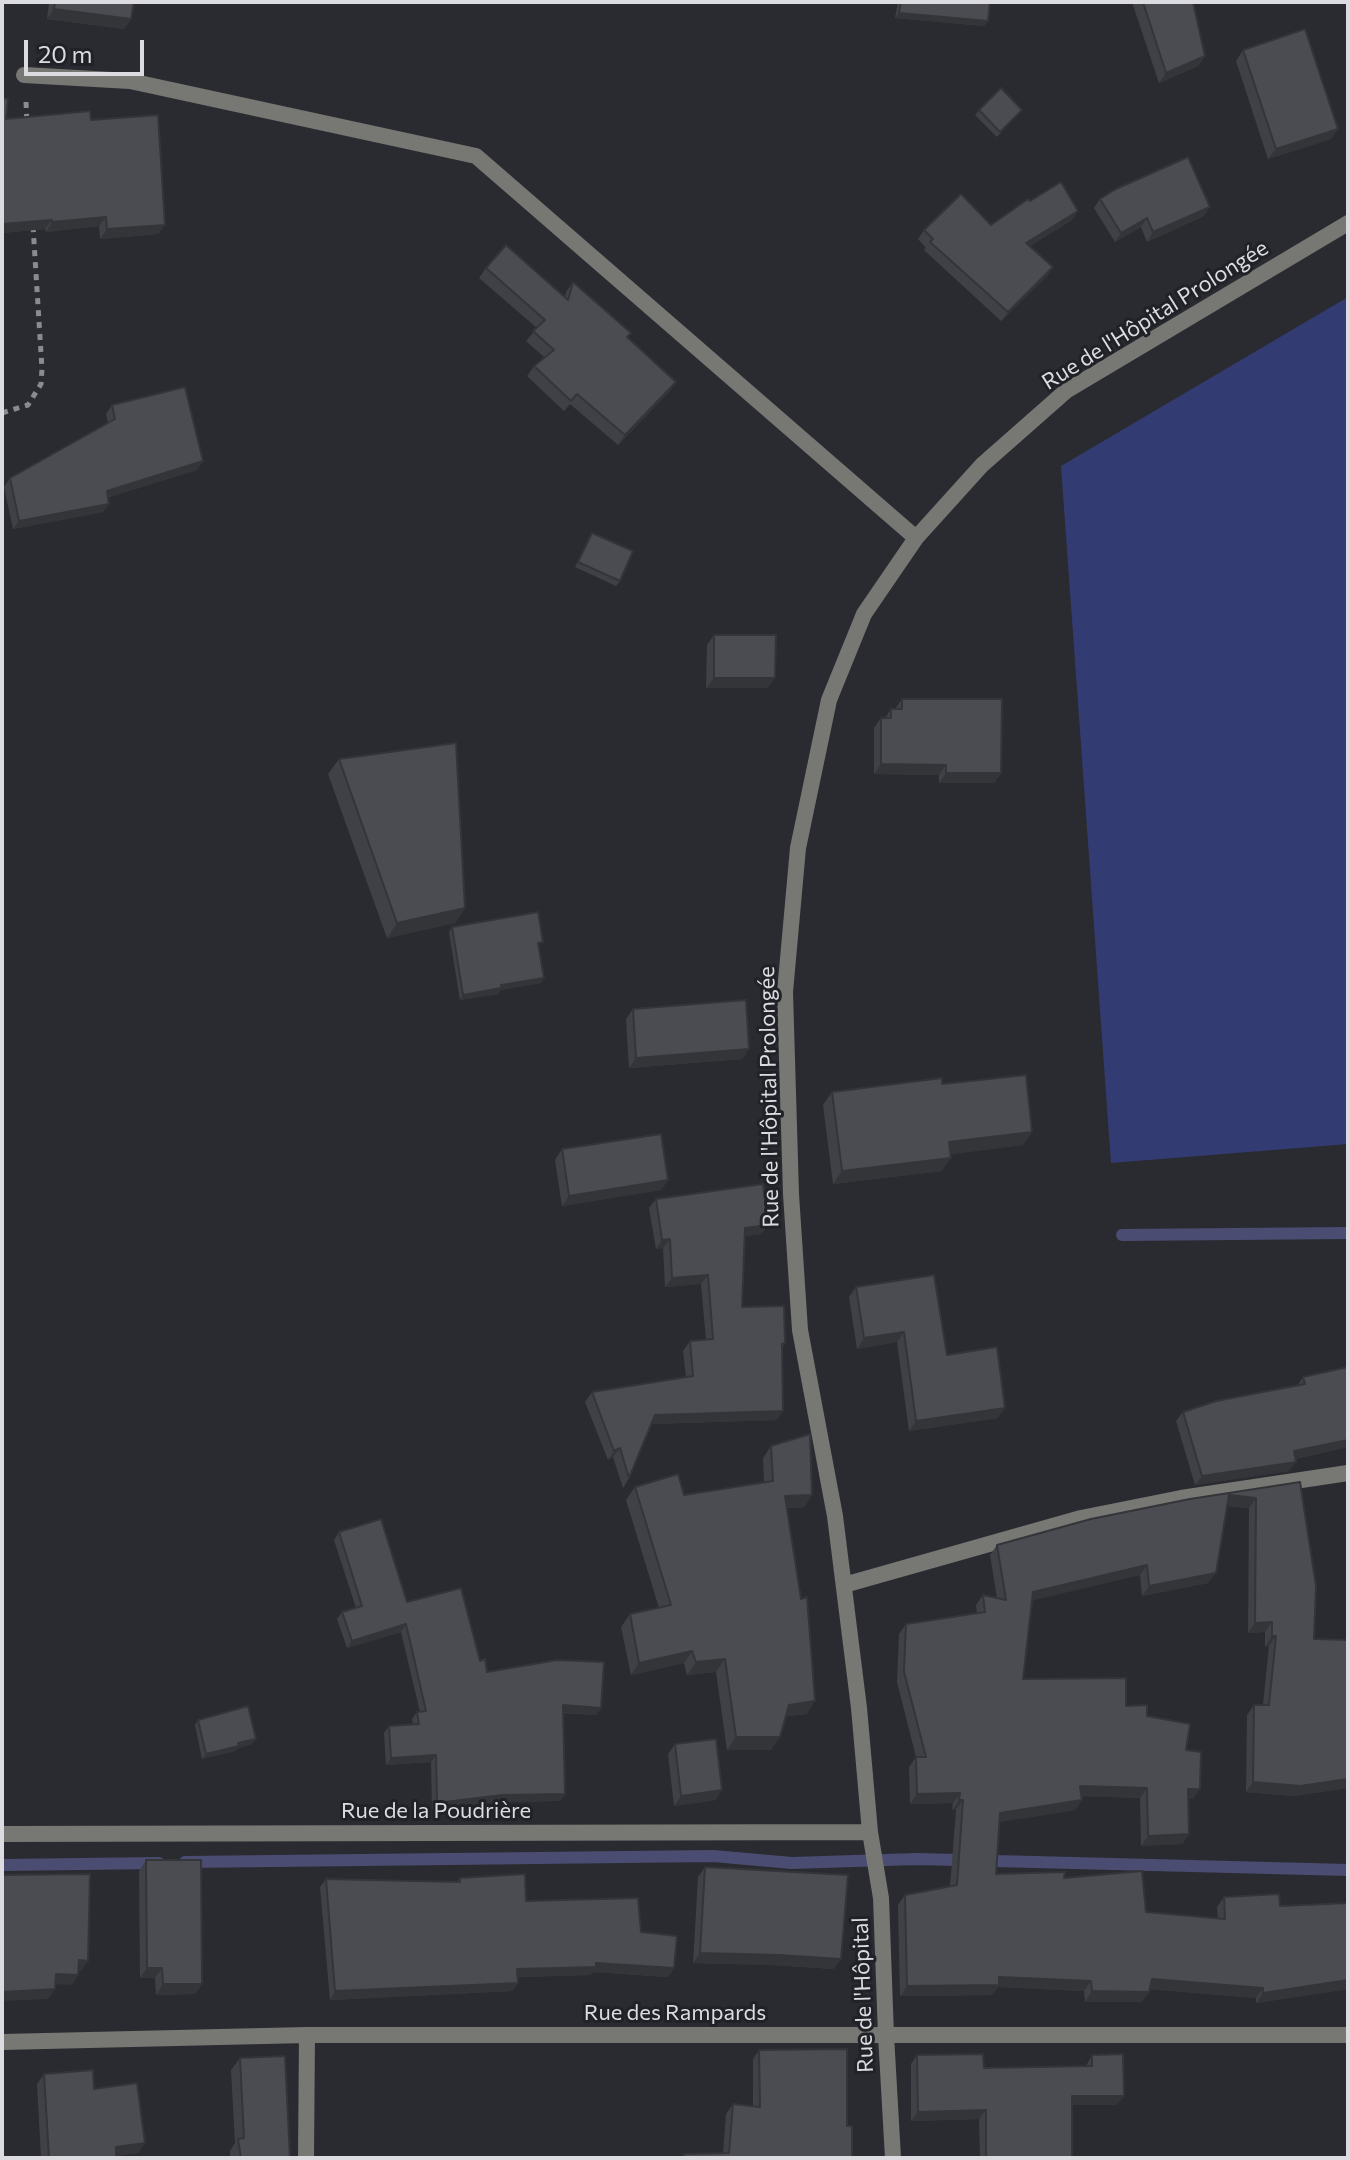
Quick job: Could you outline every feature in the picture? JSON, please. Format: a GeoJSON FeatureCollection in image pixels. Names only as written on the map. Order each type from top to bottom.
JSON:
{"type":"FeatureCollection","features":[{"type":"Feature","properties":{"kind":"street"},"geometry":{"type":"LineString","coordinates":[[24,75],[130,81],[476,156],[916,538]]}},
{"type":"Feature","properties":{"kind":"street","name":"Rue de l'Hôpital Prolongée"},"geometry":{"type":"LineString","coordinates":[[870,1832],[859,1708],[835,1516],[800,1330],[791,1194],[785,992],[798,848],[829,700],[864,614],[916,538],[982,465],[1066,391],[1348,223]]}},
{"type":"Feature","properties":{"kind":"street"},"geometry":{"type":"LineString","coordinates":[[844,1585],[1081,1518],[1181,1498],[1348,1473]]}},
{"type":"Feature","properties":{"kind":"street","name":"Rue de la Poudrière"},"geometry":{"type":"LineString","coordinates":[[2,1834],[870,1832]]}},
{"type":"Feature","properties":{"kind":"street","name":"Rue de l'Hôpital"},"geometry":{"type":"LineString","coordinates":[[870,1832],[881,1898],[893,2158]]}},
{"type":"Feature","properties":{"kind":"street"},"geometry":{"type":"LineString","coordinates":[[306,2158],[307,2035]]}},
{"type":"Feature","properties":{"kind":"street","name":"Rue des Rampards"},"geometry":{"type":"LineString","coordinates":[[2,2042],[307,2035],[1348,2035]]}},
{"type":"Feature","properties":{"kind":"path"},"geometry":{"type":"LineString","coordinates":[[24,75],[28,137]]}},
{"type":"Feature","properties":{"kind":"path"},"geometry":{"type":"LineString","coordinates":[[2,413],[28,405],[41,384],[33,215]]}},
{"type":"Feature","properties":{"kind":"shaded area"},"geometry":{"type":"Polygon","coordinates":[[[1348,297],[1348,1144],[1111,1163],[1061,466],[1348,297]]]}},
{"type":"Feature","properties":{"kind":"building"},"geometry":{"type":"Polygon","coordinates":[[[55,2],[134,2],[131,19],[54,9],[55,2]]]}},
{"type":"Feature","properties":{"kind":"building"},"geometry":{"type":"Polygon","coordinates":[[[901,2],[990,2],[988,21],[899,13],[901,2]]]}},
{"type":"Feature","properties":{"kind":"building"},"geometry":{"type":"Polygon","coordinates":[[[1143,2],[1193,2],[1205,56],[1166,73],[1143,2]]]}},
{"type":"Feature","properties":{"kind":"building"},"geometry":{"type":"Polygon","coordinates":[[[1305,29],[1338,129],[1276,149],[1243,50],[1305,29]]]}},
{"type":"Feature","properties":{"kind":"building"},"geometry":{"type":"Polygon","coordinates":[[[1001,88],[1022,110],[1000,132],[979,110],[1001,88]]]}},
{"type":"Feature","properties":{"kind":"building"},"geometry":{"type":"Polygon","coordinates":[[[2,98],[8,99],[6,119],[90,111],[91,120],[158,115],[165,225],[107,229],[106,217],[2,224],[2,98]]]}},
{"type":"Feature","properties":{"kind":"building"},"geometry":{"type":"Polygon","coordinates":[[[1188,157],[1210,207],[1153,232],[1147,218],[1121,233],[1100,199],[1188,157]]]}},
{"type":"Feature","properties":{"kind":"building"},"geometry":{"type":"Polygon","coordinates":[[[1061,182],[1078,211],[1026,243],[1053,267],[1008,312],[930,242],[933,239],[924,230],[961,194],[991,225],[1028,199],[1030,201],[1061,182]]]}},
{"type":"Feature","properties":{"kind":"building"},"geometry":{"type":"Polygon","coordinates":[[[506,245],[568,300],[573,282],[631,333],[627,337],[676,382],[625,435],[577,394],[571,401],[534,366],[554,350],[533,331],[545,320],[486,268],[506,245]]]}},
{"type":"Feature","properties":{"kind":"building"},"geometry":{"type":"Polygon","coordinates":[[[185,387],[203,461],[107,491],[109,504],[19,521],[10,478],[115,419],[112,405],[185,387]]]}},
{"type":"Feature","properties":{"kind":"building"},"geometry":{"type":"Polygon","coordinates":[[[592,533],[633,551],[620,581],[578,562],[592,533]]]}},
{"type":"Feature","properties":{"kind":"building"},"geometry":{"type":"Polygon","coordinates":[[[714,635],[776,635],[775,678],[714,678],[714,635]]]}},
{"type":"Feature","properties":{"kind":"building"},"geometry":{"type":"Polygon","coordinates":[[[902,699],[1002,699],[1001,773],[946,773],[946,765],[881,764],[881,718],[891,718],[891,709],[902,709],[902,699]]]}},
{"type":"Feature","properties":{"kind":"building"},"geometry":{"type":"Polygon","coordinates":[[[456,743],[465,908],[397,923],[339,759],[456,743]]]}},
{"type":"Feature","properties":{"kind":"building"},"geometry":{"type":"Polygon","coordinates":[[[538,912],[543,942],[538,943],[544,978],[463,995],[452,927],[538,912]]]}},
{"type":"Feature","properties":{"kind":"building"},"geometry":{"type":"Polygon","coordinates":[[[746,1000],[749,1049],[636,1058],[633,1009],[746,1000]]]}},
{"type":"Feature","properties":{"kind":"building"},"geometry":{"type":"Polygon","coordinates":[[[1026,1075],[1032,1132],[949,1142],[951,1158],[842,1171],[832,1092],[942,1078],[942,1084],[1026,1075]]]}},
{"type":"Feature","properties":{"kind":"building"},"geometry":{"type":"Polygon","coordinates":[[[661,1134],[668,1180],[569,1196],[562,1149],[661,1134]]]}},
{"type":"Feature","properties":{"kind":"building"},"geometry":{"type":"Polygon","coordinates":[[[763,1184],[768,1225],[745,1228],[742,1307],[784,1306],[783,1411],[655,1415],[629,1478],[620,1448],[614,1451],[592,1392],[693,1376],[690,1341],[713,1339],[708,1275],[672,1278],[670,1239],[662,1240],[656,1199],[763,1184]]]}},
{"type":"Feature","properties":{"kind":"building"},"geometry":{"type":"Polygon","coordinates":[[[934,1275],[947,1355],[997,1347],[1005,1408],[916,1421],[904,1332],[864,1338],[856,1287],[934,1275]]]}},
{"type":"Feature","properties":{"kind":"building"},"geometry":{"type":"Polygon","coordinates":[[[1348,1367],[1348,1440],[1294,1451],[1296,1462],[1202,1476],[1183,1412],[1216,1401],[1305,1384],[1303,1377],[1348,1367]]]}},
{"type":"Feature","properties":{"kind":"building"},"geometry":{"type":"Polygon","coordinates":[[[810,1434],[812,1495],[785,1496],[801,1599],[807,1597],[815,1701],[789,1705],[780,1737],[736,1737],[725,1659],[696,1662],[692,1651],[639,1663],[630,1614],[671,1605],[635,1487],[678,1474],[684,1495],[773,1481],[771,1446],[810,1434]]]}},
{"type":"Feature","properties":{"kind":"building"},"geometry":{"type":"Polygon","coordinates":[[[1300,1482],[1316,1586],[1314,1639],[1348,1640],[1348,1779],[1300,1786],[1253,1782],[1254,1705],[1269,1705],[1276,1636],[1272,1636],[1272,1622],[1255,1623],[1256,1498],[1229,1495],[1216,1573],[1149,1586],[1147,1565],[1033,1592],[1023,1679],[1126,1678],[1126,1706],[1147,1705],[1147,1716],[1190,1724],[1186,1750],[1201,1752],[1200,1789],[1188,1789],[1189,1834],[1148,1836],[1147,1788],[1080,1786],[1082,1800],[1000,1813],[996,1874],[1065,1872],[1064,1878],[1142,1871],[1146,1912],[1225,1919],[1224,1897],[1279,1894],[1280,1906],[1348,1903],[1348,1980],[1263,1993],[1263,1988],[1152,1979],[1149,1992],[1092,1991],[1091,1981],[999,1977],[999,1985],[907,1986],[905,1895],[957,1885],[963,1800],[959,1800],[960,1793],[917,1794],[916,1757],[926,1757],[904,1672],[906,1624],[985,1612],[983,1595],[1006,1600],[997,1545],[1091,1519],[1190,1499],[1300,1482]]]}},
{"type":"Feature","properties":{"kind":"building"},"geometry":{"type":"Polygon","coordinates":[[[381,1519],[407,1602],[461,1588],[480,1661],[485,1659],[487,1672],[557,1660],[604,1662],[601,1708],[563,1705],[565,1794],[502,1795],[437,1803],[436,1755],[391,1758],[389,1726],[419,1724],[417,1712],[426,1711],[406,1624],[352,1641],[342,1612],[362,1606],[339,1532],[381,1519]]]}},
{"type":"Feature","properties":{"kind":"building"},"geometry":{"type":"Polygon","coordinates":[[[248,1706],[256,1739],[206,1754],[198,1720],[248,1706]]]}},
{"type":"Feature","properties":{"kind":"building"},"geometry":{"type":"Polygon","coordinates":[[[716,1739],[722,1790],[681,1796],[675,1744],[716,1739]]]}},
{"type":"Feature","properties":{"kind":"building"},"geometry":{"type":"Polygon","coordinates":[[[146,1860],[201,1860],[202,1984],[163,1984],[162,1968],[147,1968],[146,1860]]]}},
{"type":"Feature","properties":{"kind":"building"},"geometry":{"type":"Polygon","coordinates":[[[705,1867],[848,1875],[841,1959],[700,1953],[705,1867]]]}},
{"type":"Feature","properties":{"kind":"building"},"geometry":{"type":"Polygon","coordinates":[[[90,1874],[88,1961],[79,1960],[78,1975],[56,1974],[55,1989],[2,1992],[2,1875],[90,1874]]]}},
{"type":"Feature","properties":{"kind":"building"},"geometry":{"type":"Polygon","coordinates":[[[525,1874],[526,1901],[638,1898],[641,1932],[677,1936],[674,1968],[596,1963],[596,1967],[517,1969],[518,1983],[335,1991],[326,1879],[460,1882],[460,1878],[525,1874]]]}},
{"type":"Feature","properties":{"kind":"building"},"geometry":{"type":"Polygon","coordinates":[[[847,2049],[847,2126],[852,2126],[852,2158],[684,2158],[684,2154],[729,2153],[733,2104],[760,2107],[759,2050],[847,2049]]]}},
{"type":"Feature","properties":{"kind":"building"},"geometry":{"type":"Polygon","coordinates":[[[983,2054],[984,2068],[1092,2066],[1092,2055],[1123,2054],[1124,2096],[1072,2096],[1072,2158],[986,2158],[986,2110],[918,2112],[917,2055],[983,2054]]]}},
{"type":"Feature","properties":{"kind":"building"},"geometry":{"type":"Polygon","coordinates":[[[285,2056],[290,2158],[241,2158],[238,2139],[244,2138],[240,2058],[285,2056]]]}},
{"type":"Feature","properties":{"kind":"building"},"geometry":{"type":"Polygon","coordinates":[[[93,2070],[94,2089],[137,2083],[145,2143],[116,2147],[116,2157],[49,2158],[44,2074],[93,2070]]]}},
{"type":"Feature","properties":{"kind":"waterway"},"geometry":{"type":"LineString","coordinates":[[1122,1235],[1348,1233]]}},
{"type":"Feature","properties":{"kind":"waterway"},"geometry":{"type":"LineString","coordinates":[[185,1862],[713,1856],[792,1863],[917,1859],[1348,1870]]}},
{"type":"Feature","properties":{"kind":"waterway"},"geometry":{"type":"LineString","coordinates":[[2,1865],[159,1863]]}}]}
